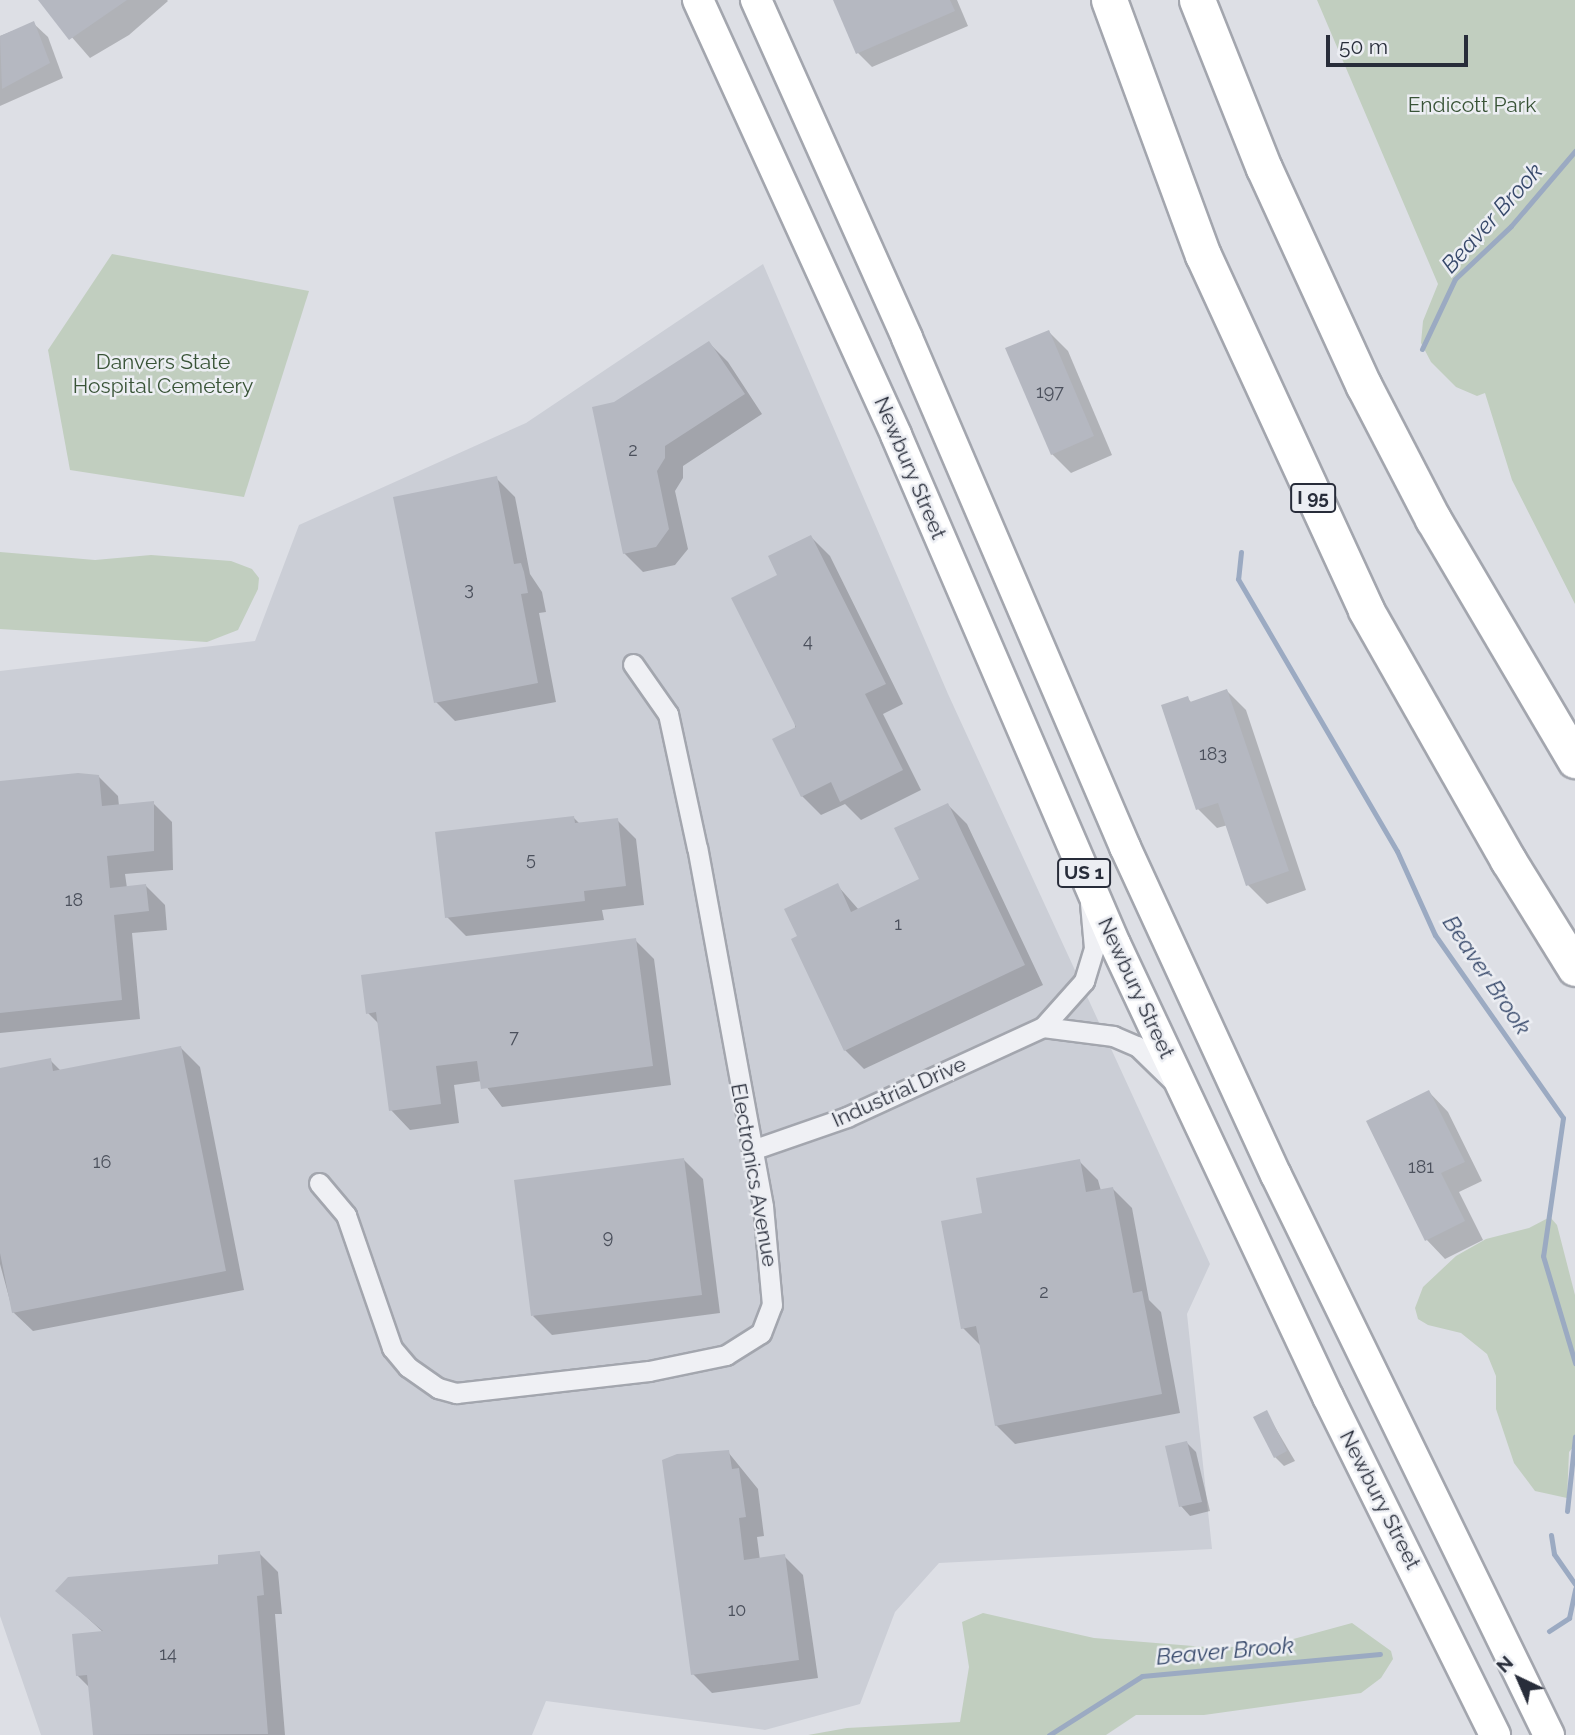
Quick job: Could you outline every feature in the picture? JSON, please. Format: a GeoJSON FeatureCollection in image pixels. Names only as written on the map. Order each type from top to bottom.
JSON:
{"type":"FeatureCollection","features":[{"type":"Feature","properties":{"kind":"highway","name":"I 95"},"geometry":{"type":"LineString","coordinates":[[1109,0],[1203,255],[1366,610],[1508,860],[1575,968]]}},
{"type":"Feature","properties":{"kind":"highway"},"geometry":{"type":"LineString","coordinates":[[1197,0],[1264,168],[1364,386],[1433,519],[1575,760]]}},
{"type":"Feature","properties":{"kind":"main road","name":"Newbury Street"},"geometry":{"type":"LineString","coordinates":[[698,0],[896,435],[1088,882],[1184,1093],[1495,1735]]}},
{"type":"Feature","properties":{"kind":"main road","name":"US 1"},"geometry":{"type":"LineString","coordinates":[[756,0],[907,338],[1130,859],[1276,1175],[1549,1735]]}},
{"type":"Feature","properties":{"kind":"street","name":"Electronics Avenue"},"geometry":{"type":"LineString","coordinates":[[319,1183],[346,1215],[392,1348],[425,1381],[456,1393],[649,1371],[726,1355],[761,1333],[772,1305],[772,1277],[752,1150],[679,756],[668,714],[633,664]]}},
{"type":"Feature","properties":{"kind":"street","name":"Industrial Drive"},"geometry":{"type":"LineString","coordinates":[[752,1150],[847,1117],[1043,1027],[1074,995],[1094,948],[1088,882]]}},
{"type":"Feature","properties":{"kind":"street"},"geometry":{"type":"LineString","coordinates":[[1043,1027],[1113,1037],[1138,1046],[1184,1093]]}},
{"type":"Feature","properties":{"kind":"shaded area"},"geometry":{"type":"Polygon","coordinates":[[[763,264],[948,694],[1210,1264],[1187,1314],[1212,1549],[939,1563],[895,1612],[860,1704],[765,1730],[546,1701],[532,1735],[41,1735],[0,1616],[0,671],[255,641],[299,525],[526,423],[763,264]]]}},
{"type":"Feature","properties":{"kind":"green space","name":"Endicott Park"},"geometry":{"type":"Polygon","coordinates":[[[1317,0],[1575,0],[1575,604],[1512,480],[1485,393],[1477,396],[1456,387],[1431,362],[1421,343],[1423,321],[1438,284],[1317,0]]]}},
{"type":"Feature","properties":{"kind":"green space","name":"Danvers State Hospital Cemetery"},"geometry":{"type":"Polygon","coordinates":[[[112,254],[309,291],[244,497],[70,470],[48,350],[112,254]]]}},
{"type":"Feature","properties":{"kind":"green space"},"geometry":{"type":"Polygon","coordinates":[[[0,552],[95,560],[151,555],[231,561],[252,569],[259,578],[258,589],[238,630],[207,642],[0,629],[0,552]]]}},
{"type":"Feature","properties":{"kind":"green space"},"geometry":{"type":"Polygon","coordinates":[[[1550,1217],[1557,1225],[1575,1295],[1575,1445],[1569,1452],[1567,1498],[1535,1491],[1514,1463],[1496,1409],[1496,1376],[1487,1354],[1461,1333],[1428,1325],[1418,1319],[1415,1308],[1423,1287],[1456,1256],[1486,1239],[1529,1228],[1550,1217]]]}},
{"type":"Feature","properties":{"kind":"green space"},"geometry":{"type":"Polygon","coordinates":[[[983,1613],[1094,1638],[1218,1648],[1275,1644],[1352,1623],[1391,1651],[1393,1659],[1381,1678],[1361,1693],[1204,1715],[1136,1715],[1106,1735],[808,1735],[847,1728],[960,1722],[969,1667],[962,1622],[983,1613]]]}},
{"type":"Feature","properties":{"kind":"building"},"geometry":{"type":"Polygon","coordinates":[[[38,0],[127,0],[69,40],[38,0]]]}},
{"type":"Feature","properties":{"kind":"building"},"geometry":{"type":"Polygon","coordinates":[[[833,0],[950,0],[955,11],[856,54],[833,0]]]}},
{"type":"Feature","properties":{"kind":"building"},"geometry":{"type":"Polygon","coordinates":[[[34,21],[50,63],[2,89],[0,36],[34,21]]]}},
{"type":"Feature","properties":{"kind":"building"},"geometry":{"type":"Polygon","coordinates":[[[1049,330],[1094,436],[1051,455],[1005,348],[1049,330]]]}},
{"type":"Feature","properties":{"kind":"building"},"geometry":{"type":"Polygon","coordinates":[[[709,341],[745,394],[665,446],[665,458],[657,471],[669,529],[656,547],[623,554],[592,407],[614,402],[709,341]]]}},
{"type":"Feature","properties":{"kind":"building"},"geometry":{"type":"Polygon","coordinates":[[[497,476],[514,564],[521,563],[524,572],[528,593],[521,594],[538,683],[434,703],[393,497],[497,476]]]}},
{"type":"Feature","properties":{"kind":"building"},"geometry":{"type":"Polygon","coordinates":[[[811,535],[886,684],[865,694],[903,770],[840,802],[831,782],[801,797],[772,739],[796,727],[731,598],[777,575],[768,556],[811,535]]]}},
{"type":"Feature","properties":{"kind":"building"},"geometry":{"type":"Polygon","coordinates":[[[1227,689],[1289,871],[1246,886],[1218,803],[1196,810],[1161,705],[1188,696],[1190,702],[1227,689]]]}},
{"type":"Feature","properties":{"kind":"building"},"geometry":{"type":"Polygon","coordinates":[[[78,773],[99,775],[102,806],[154,801],[154,851],[107,856],[110,888],[146,884],[149,911],[114,915],[122,1000],[0,1013],[0,781],[78,773]]]}},
{"type":"Feature","properties":{"kind":"building"},"geometry":{"type":"Polygon","coordinates":[[[948,803],[1025,965],[844,1051],[791,939],[797,936],[784,909],[838,883],[851,912],[919,879],[894,828],[948,803]]]}},
{"type":"Feature","properties":{"kind":"building"},"geometry":{"type":"Polygon","coordinates":[[[574,816],[575,823],[618,818],[626,886],[584,891],[585,901],[445,918],[435,832],[574,816]]]}},
{"type":"Feature","properties":{"kind":"building"},"geometry":{"type":"Polygon","coordinates":[[[636,938],[653,1066],[481,1089],[477,1061],[436,1066],[441,1104],[389,1111],[376,1012],[366,1014],[361,975],[636,938]]]}},
{"type":"Feature","properties":{"kind":"building"},"geometry":{"type":"Polygon","coordinates":[[[181,1046],[226,1271],[12,1313],[0,1253],[0,1068],[51,1058],[53,1071],[181,1046]]]}},
{"type":"Feature","properties":{"kind":"building"},"geometry":{"type":"Polygon","coordinates":[[[1429,1090],[1465,1162],[1441,1173],[1465,1221],[1425,1241],[1366,1121],[1429,1090]]]}},
{"type":"Feature","properties":{"kind":"building"},"geometry":{"type":"Polygon","coordinates":[[[684,1158],[702,1295],[531,1316],[514,1180],[684,1158]]]}},
{"type":"Feature","properties":{"kind":"building"},"geometry":{"type":"Polygon","coordinates":[[[1080,1159],[1086,1192],[1113,1187],[1133,1293],[1142,1291],[1162,1394],[995,1426],[976,1326],[961,1329],[941,1221],[982,1213],[976,1178],[1080,1159]]]}},
{"type":"Feature","properties":{"kind":"building"},"geometry":{"type":"Polygon","coordinates":[[[1267,1410],[1287,1451],[1274,1458],[1253,1417],[1267,1410]]]}},
{"type":"Feature","properties":{"kind":"building"},"geometry":{"type":"Polygon","coordinates":[[[1187,1441],[1202,1502],[1179,1507],[1165,1446],[1187,1441]]]}},
{"type":"Feature","properties":{"kind":"building"},"geometry":{"type":"Polygon","coordinates":[[[729,1450],[732,1469],[739,1468],[746,1517],[739,1518],[744,1560],[785,1554],[799,1660],[691,1675],[662,1460],[677,1454],[729,1450]]]}},
{"type":"Feature","properties":{"kind":"building"},"geometry":{"type":"Polygon","coordinates":[[[260,1551],[264,1595],[257,1596],[268,1734],[93,1735],[87,1675],[76,1676],[72,1634],[103,1631],[55,1591],[68,1577],[218,1564],[218,1555],[260,1551]]]}},
{"type":"Feature","properties":{"kind":"waterway","name":"Beaver Brook"},"geometry":{"type":"LineString","coordinates":[[1422,349],[1455,279],[1511,226],[1575,151]]}},
{"type":"Feature","properties":{"kind":"waterway","name":"Beaver Brook"},"geometry":{"type":"LineString","coordinates":[[1241,552],[1238,579],[1397,851],[1435,935],[1563,1118],[1543,1256],[1575,1363]]}},
{"type":"Feature","properties":{"kind":"waterway","name":"Beaver Brook"},"geometry":{"type":"LineString","coordinates":[[1567,1511],[1575,1436]]}},
{"type":"Feature","properties":{"kind":"waterway","name":"Beaver Brook"},"geometry":{"type":"LineString","coordinates":[[1551,1535],[1554,1554],[1575,1584]]}},
{"type":"Feature","properties":{"kind":"waterway","name":"Beaver Brook"},"geometry":{"type":"LineString","coordinates":[[1549,1631],[1569,1618],[1575,1589]]}},
{"type":"Feature","properties":{"kind":"waterway","name":"Beaver Brook"},"geometry":{"type":"LineString","coordinates":[[1049,1735],[1142,1676],[1380,1654]]}}]}
